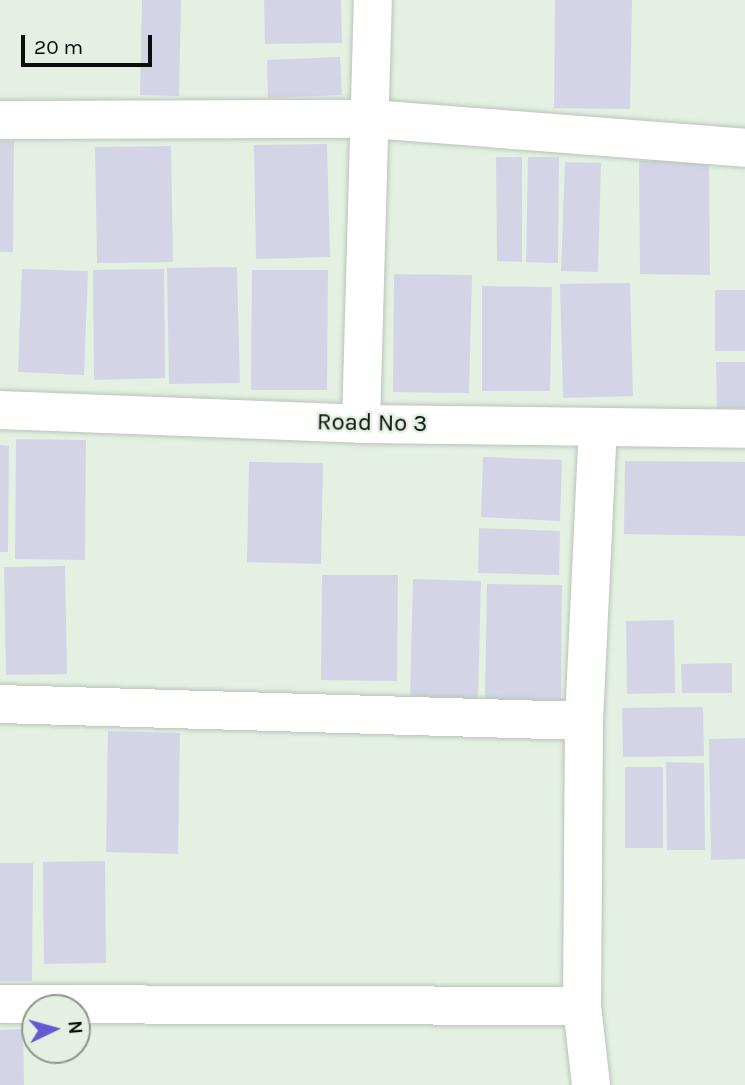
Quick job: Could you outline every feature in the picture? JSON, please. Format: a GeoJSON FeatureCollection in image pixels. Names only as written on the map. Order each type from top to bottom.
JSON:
{"type":"FeatureCollection","features":[{"type":"Feature","properties":{"kind":"street"},"geometry":{"type":"LineString","coordinates":[[361,424],[373,0]]}},
{"type":"Feature","properties":{"kind":"street"},"geometry":{"type":"LineString","coordinates":[[0,120],[371,119],[745,148]]}},
{"type":"Feature","properties":{"kind":"street","name":"Road No 3"},"geometry":{"type":"LineString","coordinates":[[0,410],[361,424],[745,429]]}},
{"type":"Feature","properties":{"kind":"street"},"geometry":{"type":"LineString","coordinates":[[591,1085],[582,1006],[584,720],[597,427]]}},
{"type":"Feature","properties":{"kind":"street"},"geometry":{"type":"LineString","coordinates":[[0,704],[584,720]]}},
{"type":"Feature","properties":{"kind":"street"},"geometry":{"type":"LineString","coordinates":[[0,1004],[582,1006]]}},
{"type":"Feature","properties":{"kind":"building"},"geometry":{"type":"Polygon","coordinates":[[[142,0],[181,0],[179,96],[140,95],[142,0]]]}},
{"type":"Feature","properties":{"kind":"building"},"geometry":{"type":"Polygon","coordinates":[[[264,0],[341,0],[342,43],[265,44],[264,0]]]}},
{"type":"Feature","properties":{"kind":"building"},"geometry":{"type":"Polygon","coordinates":[[[555,0],[632,0],[630,109],[554,108],[555,0]]]}},
{"type":"Feature","properties":{"kind":"building"},"geometry":{"type":"Polygon","coordinates":[[[340,57],[342,95],[268,98],[267,60],[340,57]]]}},
{"type":"Feature","properties":{"kind":"building"},"geometry":{"type":"Polygon","coordinates":[[[0,141],[14,141],[13,252],[0,252],[0,141]]]}},
{"type":"Feature","properties":{"kind":"building"},"geometry":{"type":"Polygon","coordinates":[[[327,144],[330,257],[256,259],[254,145],[327,144]]]}},
{"type":"Feature","properties":{"kind":"building"},"geometry":{"type":"Polygon","coordinates":[[[171,146],[173,262],[97,263],[95,147],[171,146]]]}},
{"type":"Feature","properties":{"kind":"building"},"geometry":{"type":"Polygon","coordinates":[[[496,157],[522,157],[522,262],[497,261],[496,157]]]}},
{"type":"Feature","properties":{"kind":"building"},"geometry":{"type":"Polygon","coordinates":[[[528,157],[559,157],[558,263],[526,262],[528,157]]]}},
{"type":"Feature","properties":{"kind":"building"},"geometry":{"type":"Polygon","coordinates":[[[709,160],[710,275],[640,274],[639,161],[709,160]]]}},
{"type":"Feature","properties":{"kind":"building"},"geometry":{"type":"Polygon","coordinates":[[[565,162],[601,163],[598,272],[561,271],[565,162]]]}},
{"type":"Feature","properties":{"kind":"building"},"geometry":{"type":"Polygon","coordinates":[[[237,267],[240,383],[169,384],[167,268],[237,267]]]}},
{"type":"Feature","properties":{"kind":"building"},"geometry":{"type":"Polygon","coordinates":[[[22,269],[88,271],[84,375],[18,372],[22,269]]]}},
{"type":"Feature","properties":{"kind":"building"},"geometry":{"type":"Polygon","coordinates":[[[164,269],[165,378],[94,380],[93,270],[164,269]]]}},
{"type":"Feature","properties":{"kind":"building"},"geometry":{"type":"Polygon","coordinates":[[[252,270],[328,270],[327,390],[251,390],[252,270]]]}},
{"type":"Feature","properties":{"kind":"building"},"geometry":{"type":"Polygon","coordinates":[[[394,274],[472,275],[469,393],[393,392],[394,274]]]}},
{"type":"Feature","properties":{"kind":"building"},"geometry":{"type":"Polygon","coordinates":[[[630,283],[633,396],[563,398],[560,284],[630,283]]]}},
{"type":"Feature","properties":{"kind":"building"},"geometry":{"type":"Polygon","coordinates":[[[482,286],[552,287],[550,391],[482,391],[482,286]]]}},
{"type":"Feature","properties":{"kind":"building"},"geometry":{"type":"Polygon","coordinates":[[[715,290],[745,290],[745,351],[715,351],[715,290]]]}},
{"type":"Feature","properties":{"kind":"building"},"geometry":{"type":"Polygon","coordinates":[[[716,362],[745,362],[745,408],[717,409],[716,362]]]}},
{"type":"Feature","properties":{"kind":"building"},"geometry":{"type":"Polygon","coordinates":[[[16,439],[86,440],[85,560],[15,559],[16,439]]]}},
{"type":"Feature","properties":{"kind":"building"},"geometry":{"type":"Polygon","coordinates":[[[0,445],[9,446],[8,552],[0,552],[0,445]]]}},
{"type":"Feature","properties":{"kind":"building"},"geometry":{"type":"Polygon","coordinates":[[[483,457],[562,460],[560,521],[481,517],[483,457]]]}},
{"type":"Feature","properties":{"kind":"building"},"geometry":{"type":"Polygon","coordinates":[[[625,461],[745,462],[745,536],[624,534],[625,461]]]}},
{"type":"Feature","properties":{"kind":"building"},"geometry":{"type":"Polygon","coordinates":[[[249,462],[323,463],[321,564],[247,562],[249,462]]]}},
{"type":"Feature","properties":{"kind":"building"},"geometry":{"type":"Polygon","coordinates":[[[479,528],[560,531],[559,575],[478,573],[479,528]]]}},
{"type":"Feature","properties":{"kind":"building"},"geometry":{"type":"Polygon","coordinates":[[[65,566],[67,674],[6,675],[4,567],[65,566]]]}},
{"type":"Feature","properties":{"kind":"building"},"geometry":{"type":"Polygon","coordinates":[[[322,575],[398,575],[397,681],[321,680],[322,575]]]}},
{"type":"Feature","properties":{"kind":"building"},"geometry":{"type":"Polygon","coordinates":[[[413,579],[481,581],[478,699],[410,697],[413,579]]]}},
{"type":"Feature","properties":{"kind":"building"},"geometry":{"type":"Polygon","coordinates":[[[487,584],[562,585],[561,701],[485,700],[487,584]]]}},
{"type":"Feature","properties":{"kind":"building"},"geometry":{"type":"Polygon","coordinates":[[[674,620],[675,693],[627,694],[626,621],[674,620]]]}},
{"type":"Feature","properties":{"kind":"building"},"geometry":{"type":"Polygon","coordinates":[[[732,663],[732,693],[682,693],[681,664],[732,663]]]}},
{"type":"Feature","properties":{"kind":"building"},"geometry":{"type":"Polygon","coordinates":[[[703,707],[704,756],[623,757],[622,708],[703,707]]]}},
{"type":"Feature","properties":{"kind":"building"},"geometry":{"type":"Polygon","coordinates":[[[108,731],[180,733],[178,854],[106,852],[108,731]]]}},
{"type":"Feature","properties":{"kind":"building"},"geometry":{"type":"Polygon","coordinates":[[[745,738],[745,859],[711,860],[709,739],[745,738]]]}},
{"type":"Feature","properties":{"kind":"building"},"geometry":{"type":"Polygon","coordinates":[[[666,762],[704,763],[705,850],[667,850],[666,762]]]}},
{"type":"Feature","properties":{"kind":"building"},"geometry":{"type":"Polygon","coordinates":[[[625,767],[663,767],[663,848],[625,848],[625,767]]]}},
{"type":"Feature","properties":{"kind":"building"},"geometry":{"type":"Polygon","coordinates":[[[105,861],[106,963],[44,964],[43,862],[105,861]]]}},
{"type":"Feature","properties":{"kind":"building"},"geometry":{"type":"Polygon","coordinates":[[[0,863],[33,863],[32,981],[0,981],[0,863]]]}},
{"type":"Feature","properties":{"kind":"building"},"geometry":{"type":"Polygon","coordinates":[[[21,1029],[24,1085],[0,1085],[0,1030],[21,1029]]]}}]}
